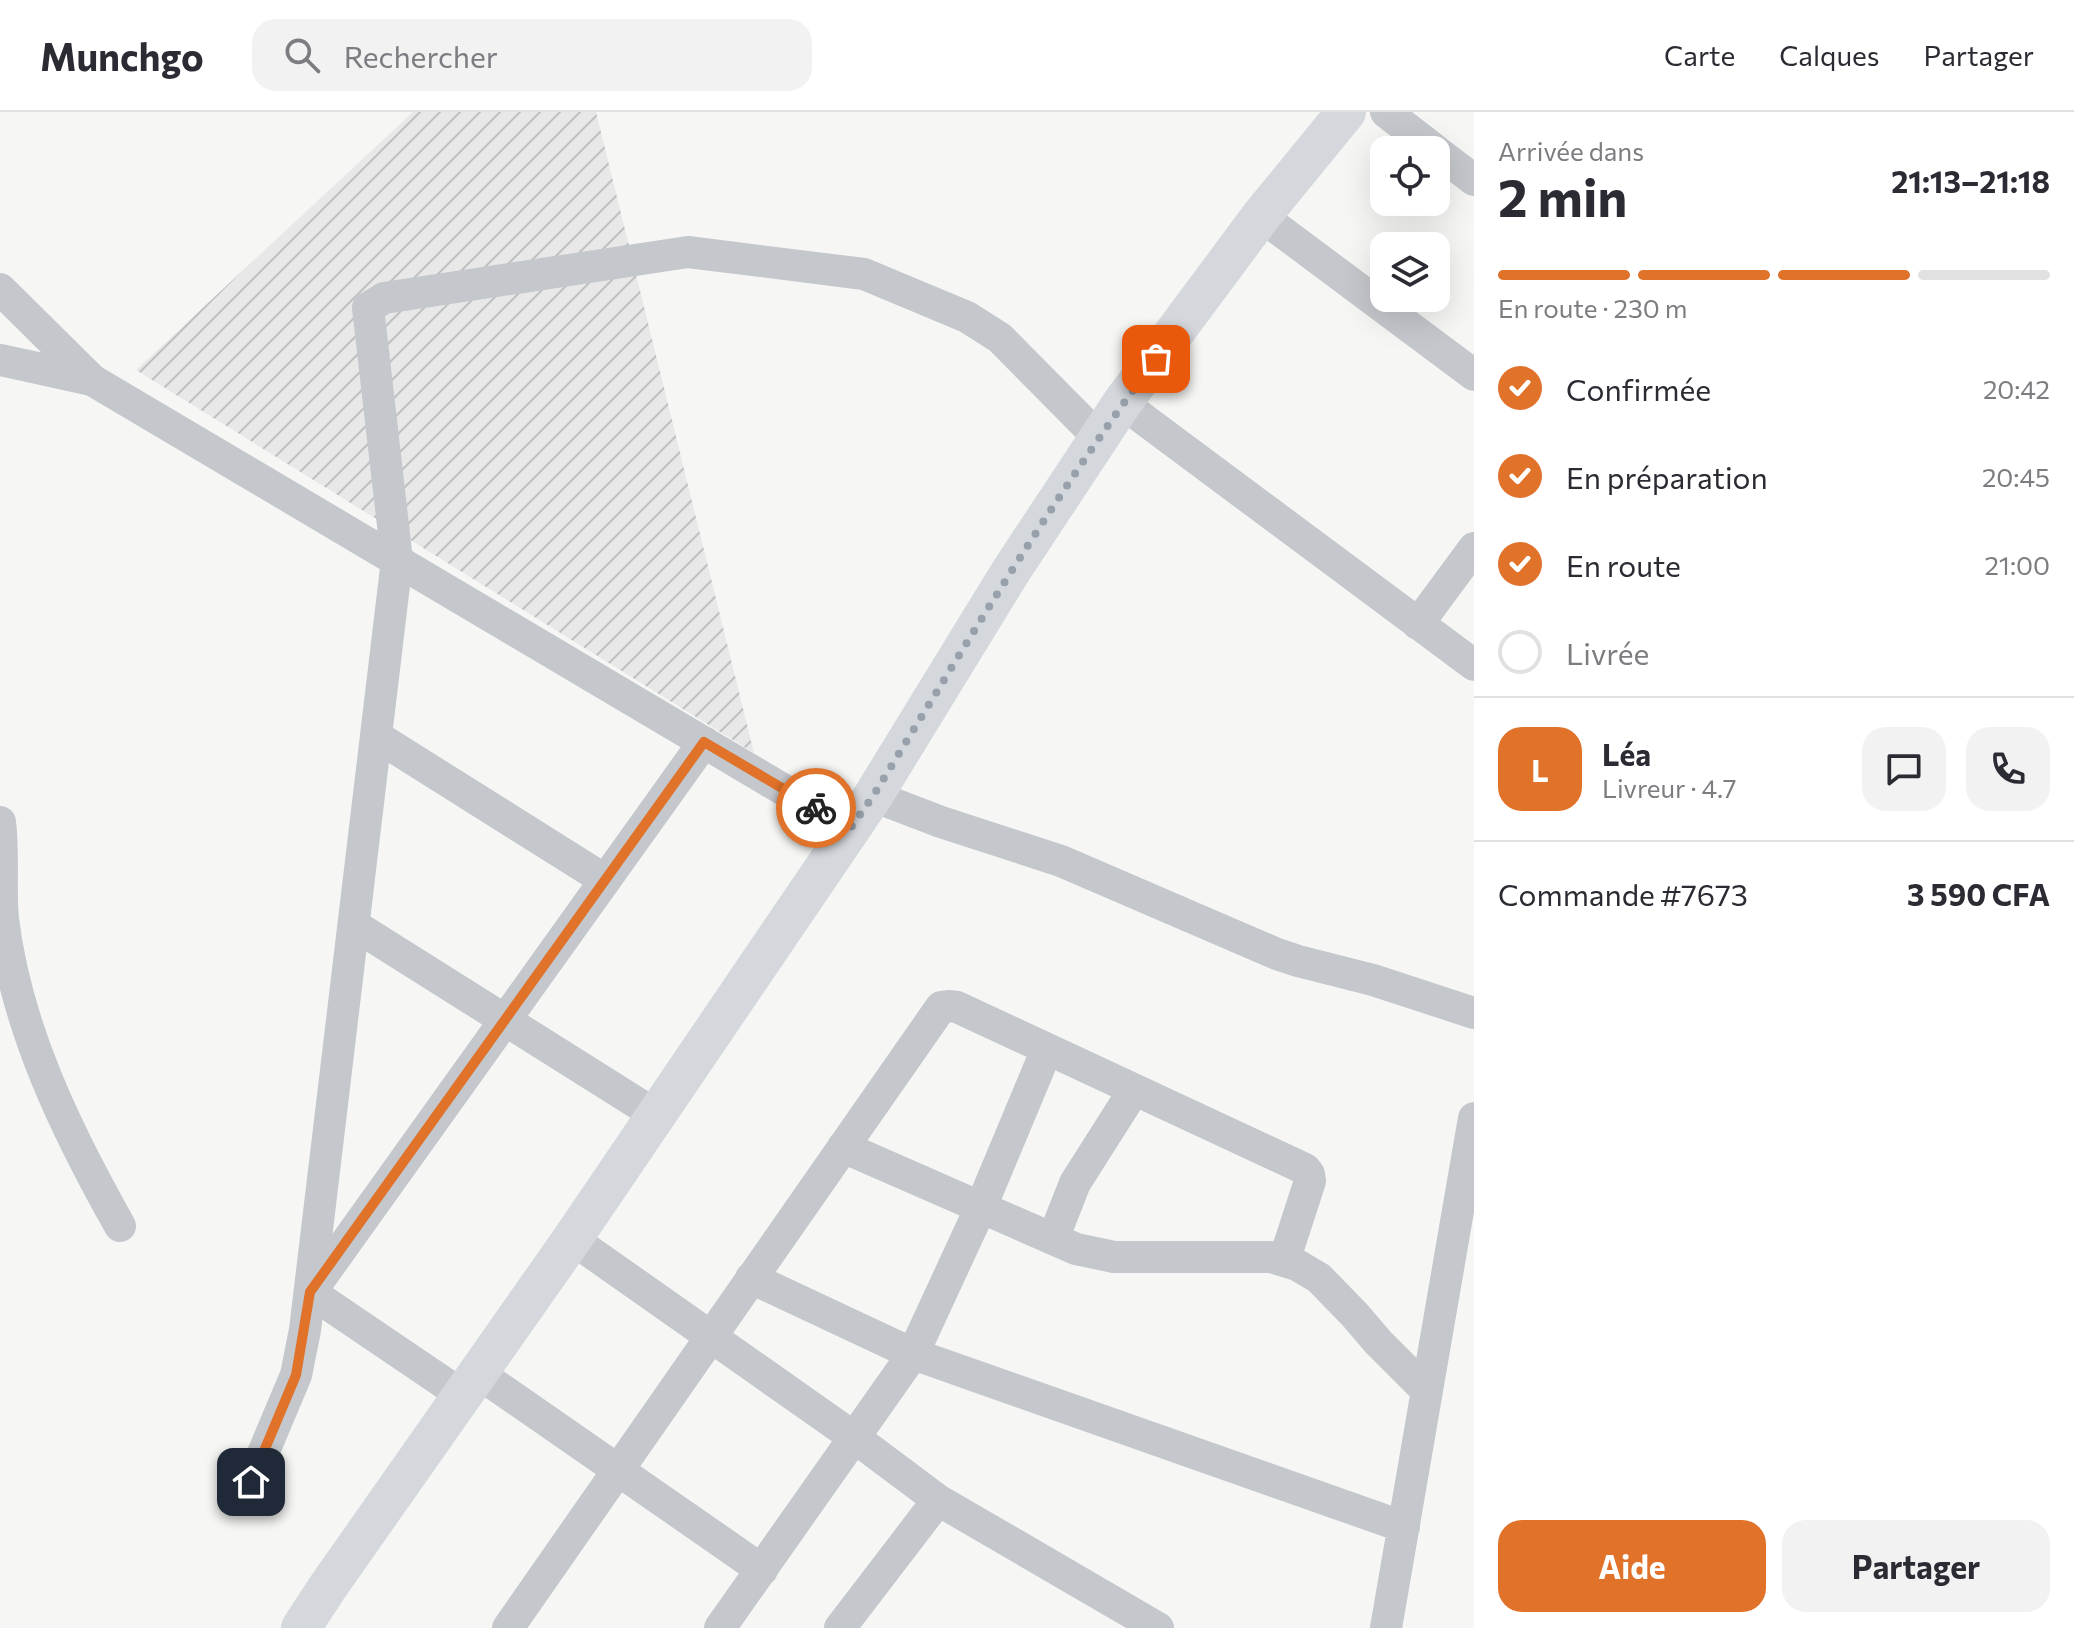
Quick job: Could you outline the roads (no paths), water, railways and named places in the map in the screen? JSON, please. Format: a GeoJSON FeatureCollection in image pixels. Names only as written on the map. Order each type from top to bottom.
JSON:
{"type":"FeatureCollection","features":[{"type":"Feature","properties":{"kind":"main road"},"geometry":{"type":"LineString","coordinates":[[301,1628],[572,1239],[873,796],[1011,571],[1122,403],[1261,216],[1346,112]]}},
{"type":"Feature","properties":{"kind":"street"},"geometry":{"type":"LineString","coordinates":[[1386,112],[1417,136]]}},
{"type":"Feature","properties":{"kind":"street"},"geometry":{"type":"LineString","coordinates":[[1450,162],[1474,180]]}},
{"type":"Feature","properties":{"kind":"street"},"geometry":{"type":"LineString","coordinates":[[1261,216],[1474,375]]}},
{"type":"Feature","properties":{"kind":"street"},"geometry":{"type":"LineString","coordinates":[[251,1482],[296,1375],[310,1292],[397,560],[368,308],[384,298],[688,252],[864,274],[967,317],[1000,338],[1099,438]]}},
{"type":"Feature","properties":{"kind":"street"},"geometry":{"type":"LineString","coordinates":[[0,289],[92,380],[850,829]]}},
{"type":"Feature","properties":{"kind":"street"},"geometry":{"type":"LineString","coordinates":[[0,360],[92,380]]}},
{"type":"Feature","properties":{"kind":"street"},"geometry":{"type":"LineString","coordinates":[[1122,403],[1474,665]]}},
{"type":"Feature","properties":{"kind":"street"},"geometry":{"type":"LineString","coordinates":[[1418,624],[1474,548]]}},
{"type":"Feature","properties":{"kind":"street"},"geometry":{"type":"LineString","coordinates":[[376,736],[605,880]]}},
{"type":"Feature","properties":{"kind":"street"},"geometry":{"type":"LineString","coordinates":[[310,1292],[704,742]]}},
{"type":"Feature","properties":{"kind":"street"},"geometry":{"type":"LineString","coordinates":[[873,796],[1061,861],[1277,954],[1373,980],[1474,1013]]}},
{"type":"Feature","properties":{"kind":"street"},"geometry":{"type":"LineString","coordinates":[[0,822],[3,919],[21,1003],[45,1072],[73,1136],[120,1226]]}},
{"type":"Feature","properties":{"kind":"street"},"geometry":{"type":"LineString","coordinates":[[354,925],[656,1115]]}},
{"type":"Feature","properties":{"kind":"street"},"geometry":{"type":"LineString","coordinates":[[508,1628],[941,1007],[957,1007],[1305,1169],[1310,1181],[1284,1261]]}},
{"type":"Feature","properties":{"kind":"street"},"geometry":{"type":"LineString","coordinates":[[720,1628],[913,1354],[981,1207],[1047,1049]]}},
{"type":"Feature","properties":{"kind":"street"},"geometry":{"type":"LineString","coordinates":[[1053,1239],[1075,1183],[1134,1090]]}},
{"type":"Feature","properties":{"kind":"street"},"geometry":{"type":"LineString","coordinates":[[1386,1628],[1470,1166],[1474,1118]]}},
{"type":"Feature","properties":{"kind":"street"},"geometry":{"type":"LineString","coordinates":[[843,1147],[1076,1249],[1114,1257],[1271,1257],[1297,1265],[1319,1278],[1427,1391]]}},
{"type":"Feature","properties":{"kind":"street"},"geometry":{"type":"LineString","coordinates":[[572,1239],[938,1500],[1158,1628]]}},
{"type":"Feature","properties":{"kind":"street"},"geometry":{"type":"LineString","coordinates":[[751,1278],[913,1354],[1404,1527]]}},
{"type":"Feature","properties":{"kind":"street"},"geometry":{"type":"LineString","coordinates":[[310,1292],[618,1470],[762,1570]]}},
{"type":"Feature","properties":{"kind":"street"},"geometry":{"type":"LineString","coordinates":[[840,1628],[938,1500]]}}]}
